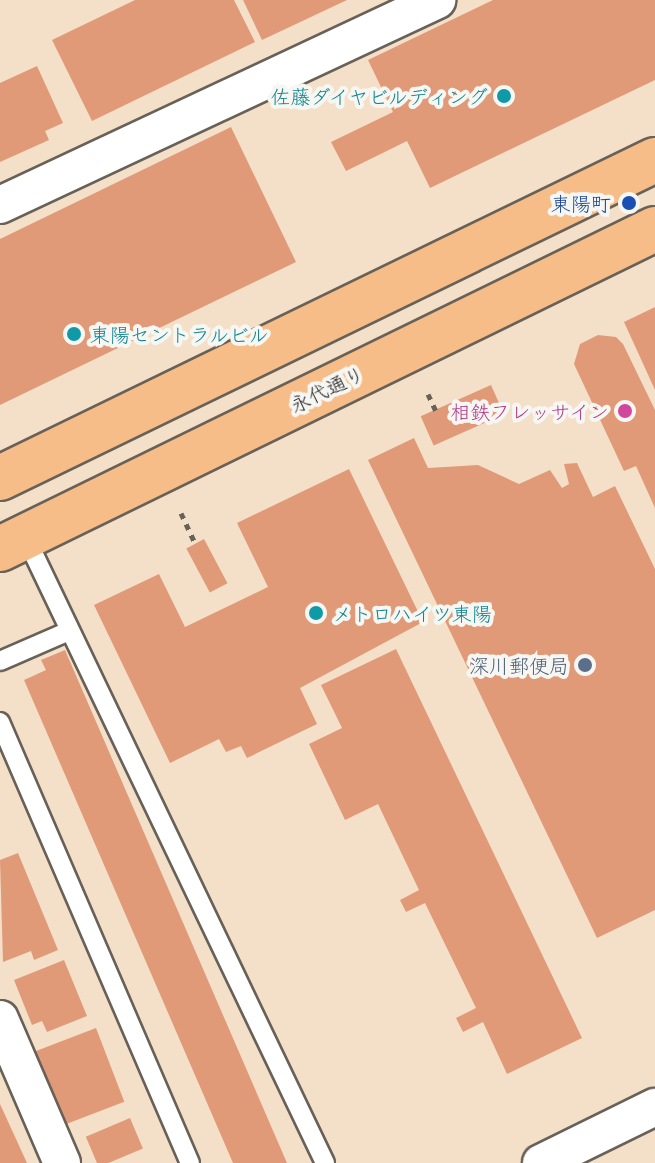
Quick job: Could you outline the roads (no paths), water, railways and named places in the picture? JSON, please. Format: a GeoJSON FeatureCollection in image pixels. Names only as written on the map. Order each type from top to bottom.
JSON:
{"type":"FeatureCollection","features":[{"type":"Feature","properties":{"kind":"main road"},"geometry":{"type":"LineString","coordinates":[[0,478],[655,160]]}},
{"type":"Feature","properties":{"kind":"main road","name":"永代通り"},"geometry":{"type":"LineString","coordinates":[[12,542],[655,229]]}},
{"type":"Feature","properties":{"kind":"street"},"geometry":{"type":"LineString","coordinates":[[0,205],[437,0]]}},
{"type":"Feature","properties":{"kind":"street"},"geometry":{"type":"LineString","coordinates":[[0,1019],[62,1163]]}},
{"type":"Feature","properties":{"kind":"street"},"geometry":{"type":"LineString","coordinates":[[541,1163],[655,1107]]}},
{"type":"Feature","properties":{"kind":"lane"},"geometry":{"type":"LineString","coordinates":[[12,542],[69,631],[325,1163]]}},
{"type":"Feature","properties":{"kind":"lane"},"geometry":{"type":"LineString","coordinates":[[0,661],[69,631]]}},
{"type":"Feature","properties":{"kind":"lane"},"geometry":{"type":"LineString","coordinates":[[0,722],[190,1163]]}},
{"type":"Feature","properties":{"kind":"place","name":"佐藤ダイヤビルディング"},"geometry":{"type":"Point","coordinates":[504,96]}},
{"type":"Feature","properties":{"kind":"place","name":"東陽町"},"geometry":{"type":"Point","coordinates":[629,203]}},
{"type":"Feature","properties":{"kind":"place","name":"東陽セントラルビル"},"geometry":{"type":"Point","coordinates":[74,334]}},
{"type":"Feature","properties":{"kind":"place","name":"相鉄フレッサイン"},"geometry":{"type":"Point","coordinates":[625,411]}},
{"type":"Feature","properties":{"kind":"place","name":"メトロハイツ東陽"},"geometry":{"type":"Point","coordinates":[316,613]}},
{"type":"Feature","properties":{"kind":"place","name":"深川郵便局"},"geometry":{"type":"Point","coordinates":[585,665]}}]}
